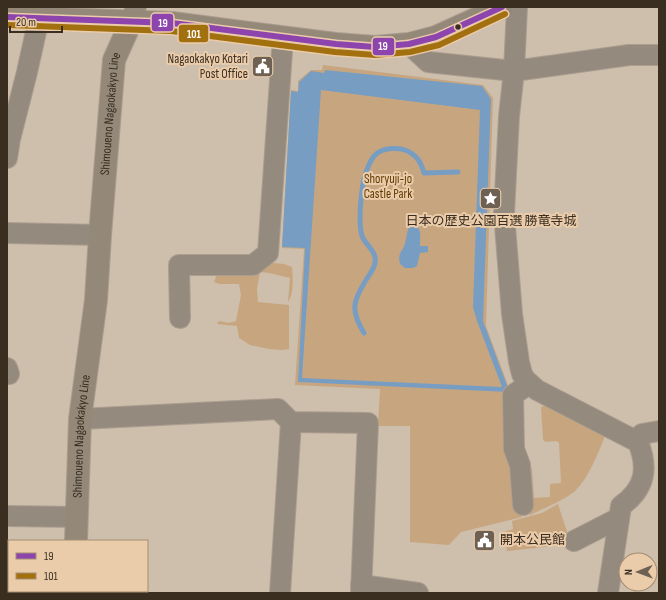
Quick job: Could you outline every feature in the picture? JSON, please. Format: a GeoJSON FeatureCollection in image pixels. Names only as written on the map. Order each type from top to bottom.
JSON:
{"type":"FeatureCollection","features":[{"type":"Feature","properties":{"kind":"main road"},"geometry":{"type":"LineString","coordinates":[[7,17],[39,18],[133,14],[172,23],[336,44],[375,47],[409,44],[436,37],[502,7]]}},
{"type":"Feature","properties":{"kind":"main road","name":"Shimoueno Nagaokakyo Line"},"geometry":{"type":"LineString","coordinates":[[76,540],[80,419],[96,300],[114,60],[133,14]]}},
{"type":"Feature","properties":{"kind":"street"},"geometry":{"type":"LineString","coordinates":[[517,7],[504,213],[512,314],[522,374],[529,384],[537,390],[638,442],[644,465],[643,478],[638,489],[631,498],[621,506],[608,593]]}},
{"type":"Feature","properties":{"kind":"street"},"geometry":{"type":"LineString","coordinates":[[7,158],[10,139],[39,18]]}},
{"type":"Feature","properties":{"kind":"street"},"geometry":{"type":"LineString","coordinates":[[180,318],[179,265],[253,265],[268,253],[283,37]]}},
{"type":"Feature","properties":{"kind":"street"},"geometry":{"type":"LineString","coordinates":[[409,44],[428,62],[514,70],[629,55],[659,55]]}},
{"type":"Feature","properties":{"kind":"street"},"geometry":{"type":"LineString","coordinates":[[7,233],[100,235]]}},
{"type":"Feature","properties":{"kind":"street"},"geometry":{"type":"LineString","coordinates":[[523,505],[520,465],[514,449],[513,395],[529,384]]}},
{"type":"Feature","properties":{"kind":"street"},"geometry":{"type":"LineString","coordinates":[[80,419],[278,409],[291,422],[368,423],[361,589],[418,593]]}},
{"type":"Feature","properties":{"kind":"street"},"geometry":{"type":"LineString","coordinates":[[280,593],[291,422]]}},
{"type":"Feature","properties":{"kind":"street"},"geometry":{"type":"LineString","coordinates":[[638,442],[642,434],[659,431]]}},
{"type":"Feature","properties":{"kind":"street"},"geometry":{"type":"LineString","coordinates":[[7,516],[77,517]]}},
{"type":"Feature","properties":{"kind":"street"},"geometry":{"type":"LineString","coordinates":[[574,541],[619,518]]}},
{"type":"Feature","properties":{"kind":"green space","name":"Shoryuji-jo Castle Park"},"geometry":{"type":"Polygon","coordinates":[[[323,65],[483,85],[493,98],[486,326],[509,388],[522,517],[461,532],[449,545],[410,542],[410,426],[378,426],[380,389],[295,385],[304,249],[282,248],[291,90],[298,91],[298,81],[311,70],[322,70],[323,65]]]}},
{"type":"Feature","properties":{"kind":"green space"},"geometry":{"type":"Polygon","coordinates":[[[273,263],[284,264],[292,267],[293,285],[290,299],[288,302],[290,278],[260,272],[257,289],[258,302],[289,305],[289,349],[269,349],[250,345],[239,338],[237,326],[217,324],[219,321],[229,323],[236,321],[241,295],[239,284],[219,284],[214,282],[217,274],[273,263]]]}},
{"type":"Feature","properties":{"kind":"green space"},"geometry":{"type":"Polygon","coordinates":[[[546,405],[604,435],[604,439],[589,472],[581,485],[561,500],[530,515],[527,513],[528,468],[532,469],[534,498],[550,497],[550,484],[561,483],[559,443],[557,441],[546,442],[543,440],[541,407],[546,405]]]}},
{"type":"Feature","properties":{"kind":"green space"},"geometry":{"type":"Polygon","coordinates":[[[558,504],[571,544],[507,551],[504,532],[513,529],[512,521],[542,513],[558,504]]]}},
{"type":"Feature","properties":{"kind":"water"},"geometry":{"type":"Polygon","coordinates":[[[325,70],[482,86],[491,99],[483,321],[508,388],[508,392],[298,382],[305,248],[282,247],[291,91],[298,92],[299,82],[311,71],[324,73],[325,70]],[[321,90],[302,378],[502,387],[473,307],[480,110],[321,90]]]}},
{"type":"Feature","properties":{"kind":"water"},"geometry":{"type":"Polygon","coordinates":[[[410,224],[419,229],[420,246],[428,246],[428,252],[420,253],[417,266],[413,268],[405,268],[400,264],[399,257],[404,246],[410,224]]]}},
{"type":"Feature","properties":{"kind":"waterway"},"geometry":{"type":"LineString","coordinates":[[364,333],[357,318],[355,306],[358,294],[373,270],[375,263],[373,252],[362,236],[360,224],[360,208],[363,185],[371,161],[377,153],[387,149],[397,148],[407,151],[416,157],[421,164],[424,173],[458,172]]}},
{"type":"Feature","properties":{"kind":"transit line","name":"19"},"geometry":{"type":"LineString","coordinates":[[7,17],[172,23],[336,44],[375,47],[409,44],[436,37],[502,7]]}},
{"type":"Feature","properties":{"kind":"transit line","name":"101"},"geometry":{"type":"LineString","coordinates":[[7,25],[171,31],[335,52],[375,55],[410,52],[439,45],[505,14]]}},
{"type":"Feature","properties":{"kind":"place","name":"Nagaokakyo Kotari Post Office"},"geometry":{"type":"Point","coordinates":[263,66]}},
{"type":"Feature","properties":{"kind":"place","name":"日本の歴史公園百選 勝竜寺城"},"geometry":{"type":"Point","coordinates":[491,199]}},
{"type":"Feature","properties":{"kind":"place","name":"開本公民館"},"geometry":{"type":"Point","coordinates":[485,540]}}]}
